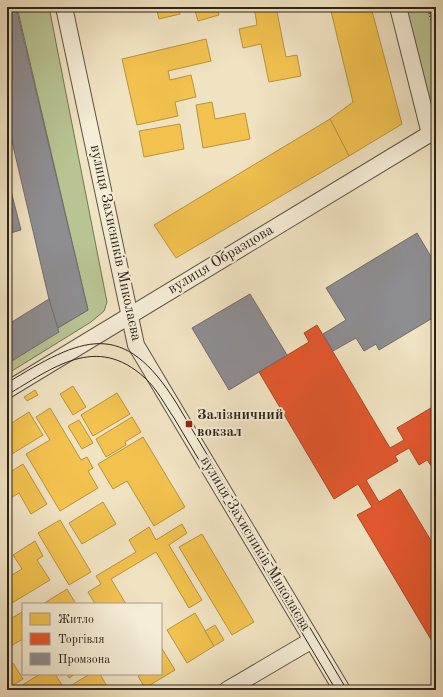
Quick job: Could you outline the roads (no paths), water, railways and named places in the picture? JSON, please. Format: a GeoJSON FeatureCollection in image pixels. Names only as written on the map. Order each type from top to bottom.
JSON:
{"type":"FeatureCollection","features":[{"type":"Feature","properties":{"kind":"street","name":"вулиця Захисників Миколаєва"},"geometry":{"type":"LineString","coordinates":[[64,7],[130,316],[132,333],[136,345],[342,690]]}},
{"type":"Feature","properties":{"kind":"street"},"geometry":{"type":"LineString","coordinates":[[398,7],[433,132]]}},
{"type":"Feature","properties":{"kind":"street","name":"вулиця Образцова"},"geometry":{"type":"LineString","coordinates":[[7,390],[433,132]]}},
{"type":"Feature","properties":{"kind":"street"},"geometry":{"type":"LineString","coordinates":[[227,690],[312,640]]}},
{"type":"Feature","properties":{"kind":"tram line"},"geometry":{"type":"LineString","coordinates":[[7,383],[34,367],[80,346],[100,344],[119,347],[138,358],[157,376],[177,404],[347,690]]}},
{"type":"Feature","properties":{"kind":"tram line"},"geometry":{"type":"LineString","coordinates":[[7,395],[58,366],[92,356],[109,358],[127,365],[145,378],[157,392],[174,418],[336,690]]}},
{"type":"Feature","properties":{"kind":"place","name":"Залізничний вокзал"},"geometry":{"type":"Point","coordinates":[189,424]}}]}
